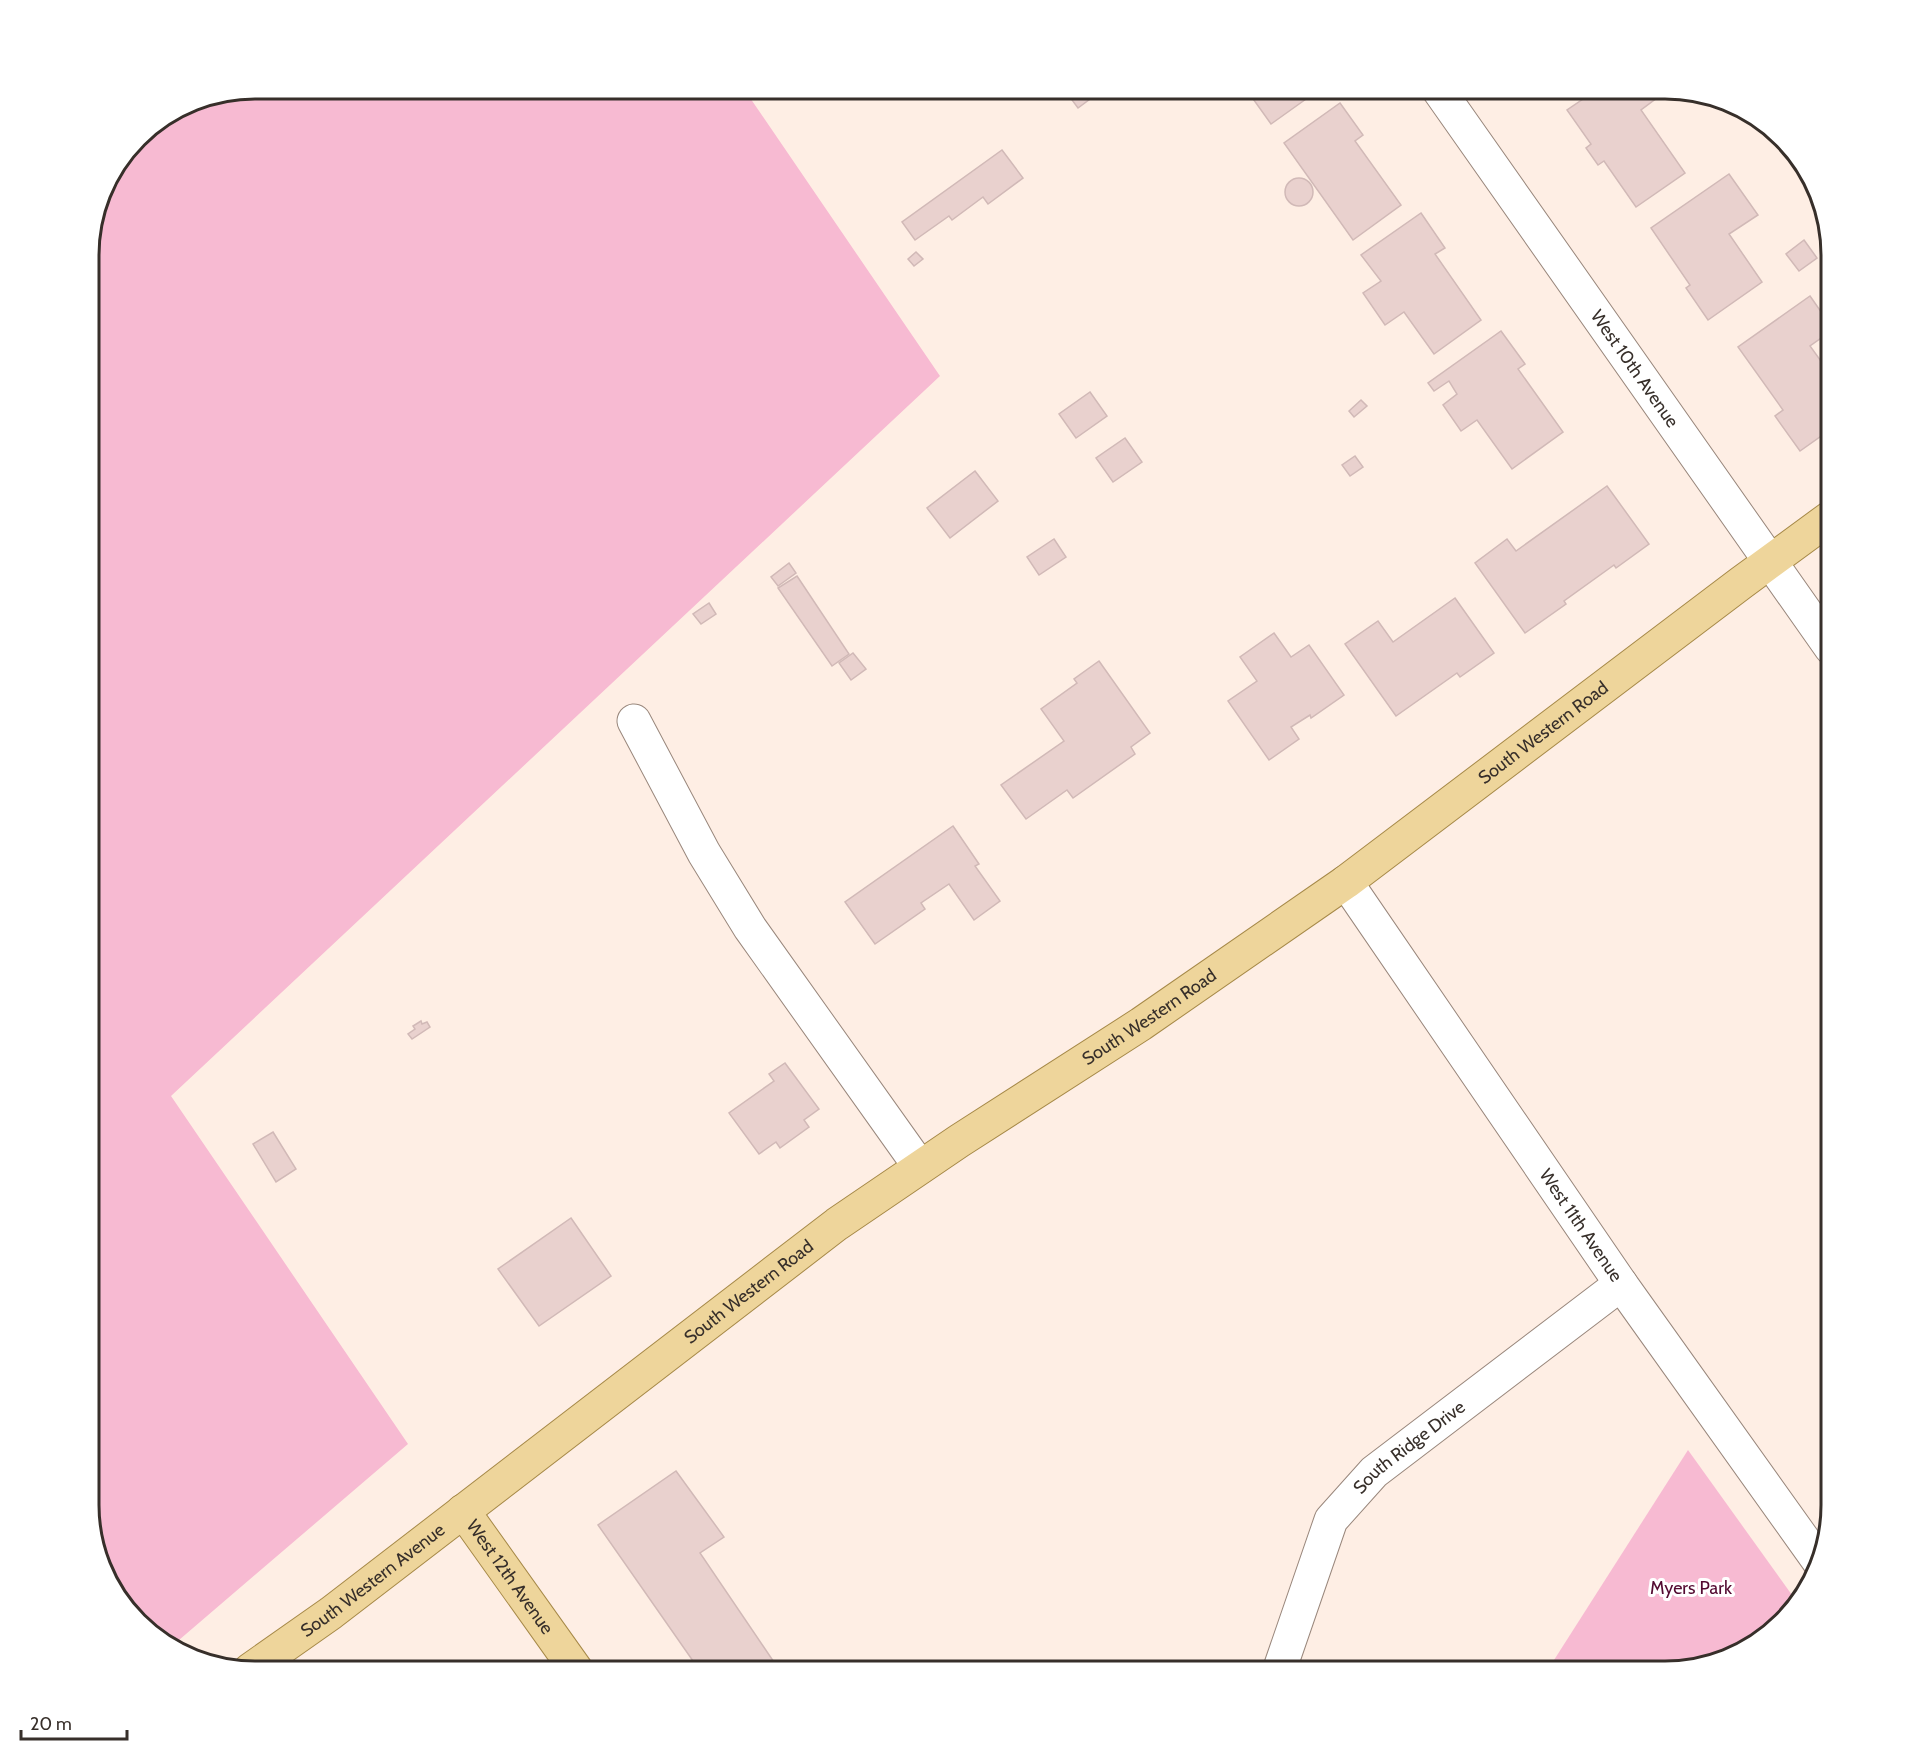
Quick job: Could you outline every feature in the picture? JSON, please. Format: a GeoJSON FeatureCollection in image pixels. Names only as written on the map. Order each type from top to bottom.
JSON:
{"type":"FeatureCollection","features":[{"type":"Feature","properties":{"kind":"main road","name":"South Western Road"},"geometry":{"type":"LineString","coordinates":[[463,1511],[837,1224],[920,1167],[1141,1024],[1346,882],[1821,524]]}},
{"type":"Feature","properties":{"kind":"main road","name":"South Western Avenue"},"geometry":{"type":"LineString","coordinates":[[263,1661],[331,1613],[463,1511]]}},
{"type":"Feature","properties":{"kind":"main road","name":"West 12th Avenue"},"geometry":{"type":"LineString","coordinates":[[463,1511],[571,1661]]}},
{"type":"Feature","properties":{"kind":"street","name":"West 10th Avenue"},"geometry":{"type":"LineString","coordinates":[[1446,99],[1821,634]]}},
{"type":"Feature","properties":{"kind":"street"},"geometry":{"type":"LineString","coordinates":[[634,721],[704,853],[750,928],[920,1167]]}},
{"type":"Feature","properties":{"kind":"street","name":"West 11th Avenue"},"geometry":{"type":"LineString","coordinates":[[1346,882],[1621,1284],[1813,1553]]}},
{"type":"Feature","properties":{"kind":"street","name":"South Ridge Drive"},"geometry":{"type":"LineString","coordinates":[[1282,1661],[1331,1520],[1374,1472],[1621,1284]]}},
{"type":"Feature","properties":{"kind":"green space"},"geometry":{"type":"Polygon","coordinates":[[[245,99],[751,99],[940,376],[171,1096],[408,1444],[178,1641],[160,1629],[131,1600],[111,1565],[104,1545],[99,1515],[99,245],[104,215],[120,177],[131,160],[152,138],[177,120],[195,111],[225,102],[245,99]]]}},
{"type":"Feature","properties":{"kind":"green space","name":"Myers Park"},"geometry":{"type":"Polygon","coordinates":[[[1688,1450],[1792,1595],[1775,1615],[1752,1635],[1705,1656],[1675,1661],[1553,1661],[1688,1450]]]}},
{"type":"Feature","properties":{"kind":"building"},"geometry":{"type":"Polygon","coordinates":[[[1073,99],[1090,99],[1078,108],[1073,99]]]}},
{"type":"Feature","properties":{"kind":"building"},"geometry":{"type":"Polygon","coordinates":[[[1253,99],[1306,99],[1271,124],[1253,99]]]}},
{"type":"Feature","properties":{"kind":"building"},"geometry":{"type":"Polygon","coordinates":[[[1583,99],[1656,99],[1641,110],[1685,173],[1636,207],[1604,161],[1598,165],[1586,148],[1591,144],[1567,110],[1583,99]]]}},
{"type":"Feature","properties":{"kind":"building"},"geometry":{"type":"Polygon","coordinates":[[[1340,103],[1363,135],[1355,141],[1401,205],[1353,240],[1284,143],[1340,103]]]}},
{"type":"Feature","properties":{"kind":"building"},"geometry":{"type":"Polygon","coordinates":[[[1002,150],[1023,178],[988,204],[983,197],[952,220],[949,216],[915,240],[902,222],[1002,150]]]}},
{"type":"Feature","properties":{"kind":"building"},"geometry":{"type":"Polygon","coordinates":[[[1729,174],[1758,215],[1729,234],[1762,282],[1708,320],[1686,288],[1690,285],[1651,228],[1729,174]]]}},
{"type":"Feature","properties":{"kind":"building"},"geometry":{"type":"Polygon","coordinates":[[[1299,178],[1309,182],[1313,192],[1309,202],[1299,206],[1289,202],[1285,192],[1289,182],[1299,178]]]}},
{"type":"Feature","properties":{"kind":"building"},"geometry":{"type":"Polygon","coordinates":[[[1421,213],[1445,248],[1435,254],[1481,320],[1434,354],[1404,312],[1385,325],[1363,293],[1381,281],[1361,255],[1421,213]]]}},
{"type":"Feature","properties":{"kind":"building"},"geometry":{"type":"Polygon","coordinates":[[[1804,240],[1817,258],[1799,271],[1786,254],[1804,240]]]}},
{"type":"Feature","properties":{"kind":"building"},"geometry":{"type":"Polygon","coordinates":[[[916,252],[923,259],[914,266],[908,259],[916,252]]]}},
{"type":"Feature","properties":{"kind":"building"},"geometry":{"type":"Polygon","coordinates":[[[1810,296],[1821,312],[1821,338],[1810,346],[1821,361],[1821,436],[1800,451],[1775,416],[1783,410],[1738,347],[1810,296]]]}},
{"type":"Feature","properties":{"kind":"building"},"geometry":{"type":"Polygon","coordinates":[[[1501,331],[1525,364],[1518,369],[1563,432],[1512,469],[1477,420],[1461,431],[1443,405],[1457,394],[1449,381],[1434,391],[1428,383],[1501,331]]]}},
{"type":"Feature","properties":{"kind":"building"},"geometry":{"type":"Polygon","coordinates":[[[1090,392],[1107,416],[1076,438],[1059,414],[1090,392]]]}},
{"type":"Feature","properties":{"kind":"building"},"geometry":{"type":"Polygon","coordinates":[[[1361,400],[1367,406],[1354,417],[1349,411],[1361,400]]]}},
{"type":"Feature","properties":{"kind":"building"},"geometry":{"type":"Polygon","coordinates":[[[1125,438],[1142,462],[1113,482],[1096,458],[1125,438]]]}},
{"type":"Feature","properties":{"kind":"building"},"geometry":{"type":"Polygon","coordinates":[[[1355,456],[1363,467],[1350,476],[1342,465],[1355,456]]]}},
{"type":"Feature","properties":{"kind":"building"},"geometry":{"type":"Polygon","coordinates":[[[975,471],[998,501],[950,538],[927,508],[975,471]]]}},
{"type":"Feature","properties":{"kind":"building"},"geometry":{"type":"Polygon","coordinates":[[[1607,486],[1649,544],[1616,568],[1614,565],[1564,601],[1566,604],[1525,633],[1475,563],[1507,539],[1516,551],[1607,486]]]}},
{"type":"Feature","properties":{"kind":"building"},"geometry":{"type":"Polygon","coordinates":[[[1054,539],[1066,557],[1039,575],[1027,557],[1054,539]]]}},
{"type":"Feature","properties":{"kind":"building"},"geometry":{"type":"Polygon","coordinates":[[[789,563],[796,573],[778,586],[771,577],[789,563]]]}},
{"type":"Feature","properties":{"kind":"building"},"geometry":{"type":"Polygon","coordinates":[[[797,576],[849,654],[832,666],[778,588],[797,576]]]}},
{"type":"Feature","properties":{"kind":"building"},"geometry":{"type":"Polygon","coordinates":[[[1455,598],[1494,653],[1460,677],[1457,673],[1396,716],[1345,644],[1378,621],[1393,642],[1455,598]]]}},
{"type":"Feature","properties":{"kind":"building"},"geometry":{"type":"Polygon","coordinates":[[[709,603],[716,614],[701,624],[693,614],[709,603]]]}},
{"type":"Feature","properties":{"kind":"building"},"geometry":{"type":"Polygon","coordinates":[[[1274,633],[1291,657],[1309,645],[1344,695],[1311,718],[1310,715],[1291,727],[1299,739],[1269,760],[1228,701],[1257,681],[1240,657],[1274,633]]]}},
{"type":"Feature","properties":{"kind":"building"},"geometry":{"type":"Polygon","coordinates":[[[853,653],[866,669],[851,680],[839,663],[853,653]]]}},
{"type":"Feature","properties":{"kind":"building"},"geometry":{"type":"Polygon","coordinates":[[[1099,661],[1150,733],[1131,747],[1135,754],[1073,798],[1067,790],[1026,819],[1001,785],[1064,741],[1041,709],[1077,683],[1074,679],[1099,661]]]}},
{"type":"Feature","properties":{"kind":"building"},"geometry":{"type":"Polygon","coordinates":[[[953,826],[979,864],[975,866],[1000,901],[974,920],[949,884],[921,903],[925,909],[875,944],[845,902],[953,826]]]}},
{"type":"Feature","properties":{"kind":"building"},"geometry":{"type":"Polygon","coordinates":[[[421,1021],[422,1024],[427,1022],[430,1027],[412,1039],[408,1034],[415,1029],[413,1026],[421,1021]]]}},
{"type":"Feature","properties":{"kind":"building"},"geometry":{"type":"Polygon","coordinates":[[[785,1063],[819,1109],[804,1120],[809,1127],[780,1148],[776,1142],[759,1154],[729,1113],[774,1081],[769,1074],[785,1063]]]}},
{"type":"Feature","properties":{"kind":"building"},"geometry":{"type":"Polygon","coordinates":[[[273,1132],[296,1169],[276,1182],[253,1144],[273,1132]]]}},
{"type":"Feature","properties":{"kind":"building"},"geometry":{"type":"Polygon","coordinates":[[[571,1218],[611,1276],[539,1326],[498,1269],[571,1218]]]}},
{"type":"Feature","properties":{"kind":"building"},"geometry":{"type":"Polygon","coordinates":[[[676,1471],[724,1537],[700,1553],[773,1661],[693,1661],[598,1525],[676,1471]]]}}]}
